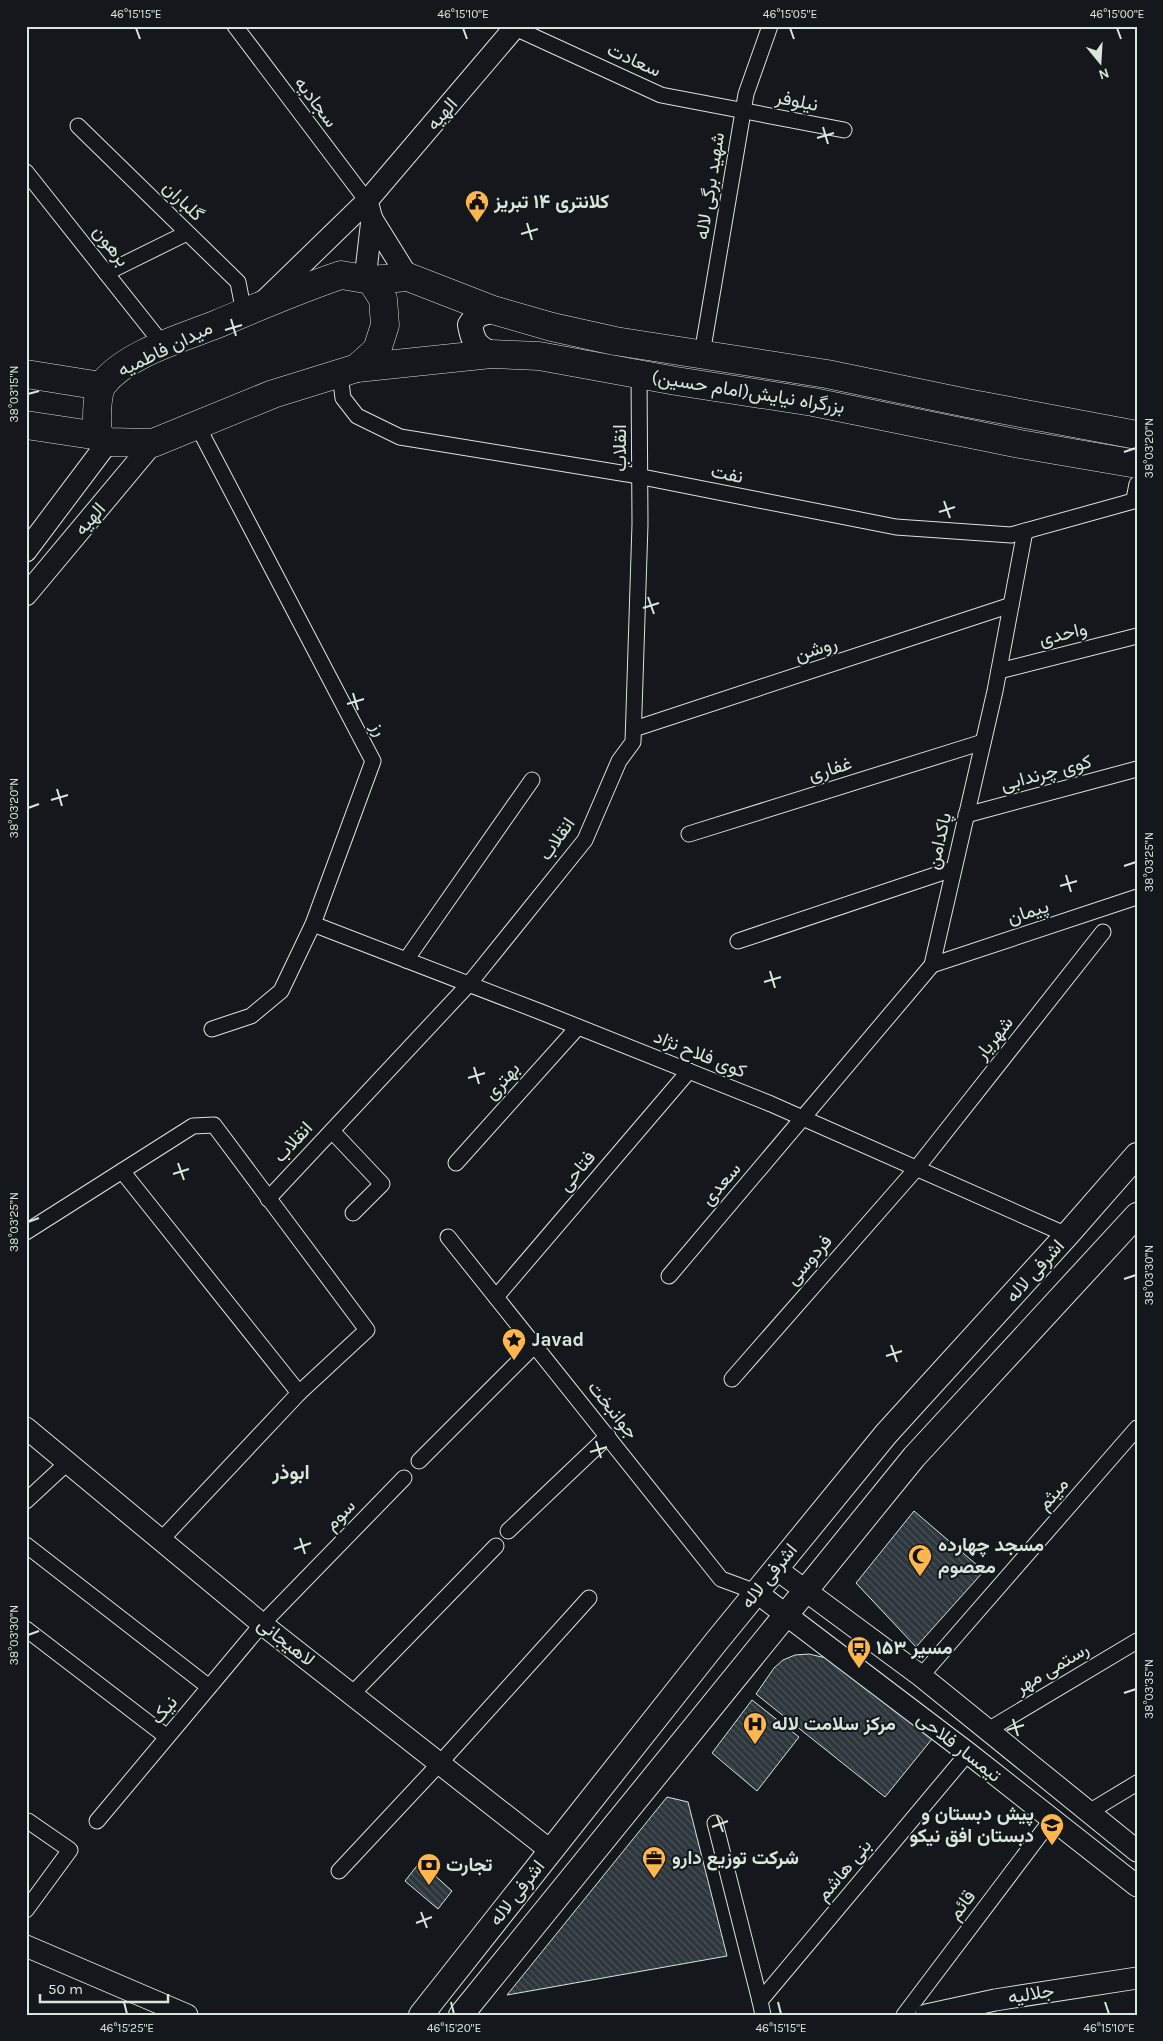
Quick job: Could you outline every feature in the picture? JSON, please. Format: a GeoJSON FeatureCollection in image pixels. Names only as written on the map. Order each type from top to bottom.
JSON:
{"type":"FeatureCollection","features":[{"type":"Feature","properties":{"kind":"highway","name":"میدان فاطمیه"},"geometry":{"type":"LineString","coordinates":[[104,439],[98,417],[101,386],[112,373],[137,358],[304,287],[341,274],[368,279]]}},
{"type":"Feature","properties":{"kind":"highway","name":"بزرگراه نیایش(امام حسین)"},"geometry":{"type":"LineString","coordinates":[[368,279],[408,277],[493,310],[552,327],[615,341],[827,374],[966,403],[1137,434]]}},
{"type":"Feature","properties":{"kind":"highway"},"geometry":{"type":"LineString","coordinates":[[26,425],[104,439],[154,443],[273,394],[349,371],[378,350],[385,325],[383,300],[368,279]]}},
{"type":"Feature","properties":{"kind":"highway","name":"بزرگراه نیایش(امام حسین)"},"geometry":{"type":"LineString","coordinates":[[349,371],[491,354],[539,356],[813,402],[1020,444],[1137,464]]}},
{"type":"Feature","properties":{"kind":"highway"},"geometry":{"type":"LineString","coordinates":[[26,374],[101,386]]}},
{"type":"Feature","properties":{"kind":"main road","name":"الهیه"},"geometry":{"type":"LineString","coordinates":[[251,310],[370,210],[516,27]]}},
{"type":"Feature","properties":{"kind":"main road"},"geometry":{"type":"LineString","coordinates":[[370,210],[408,277]]}},
{"type":"Feature","properties":{"kind":"main road"},"geometry":{"type":"LineString","coordinates":[[368,279],[370,210]]}},
{"type":"Feature","properties":{"kind":"main road"},"geometry":{"type":"LineString","coordinates":[[491,354],[479,348],[472,338],[470,325],[477,315],[493,310]]}},
{"type":"Feature","properties":{"kind":"main road","name":"الهیه"},"geometry":{"type":"LineString","coordinates":[[27,547],[104,439]]}},
{"type":"Feature","properties":{"kind":"main road","name":"الهیه"},"geometry":{"type":"LineString","coordinates":[[26,595],[55,558],[154,443]]}},
{"type":"Feature","properties":{"kind":"main road","name":"اشرفی لاله"},"geometry":{"type":"LineString","coordinates":[[421,2015],[775,1568],[886,1434],[1137,1155]]}},
{"type":"Feature","properties":{"kind":"main road","name":"اشرفی لاله"},"geometry":{"type":"LineString","coordinates":[[461,2015],[914,1457],[1137,1215]]}},
{"type":"Feature","properties":{"kind":"main road","name":"لاهیجانی"},"geometry":{"type":"LineString","coordinates":[[26,1428],[262,1624],[551,1850]]}},
{"type":"Feature","properties":{"kind":"main road","name":"تیمسار فلاحی"},"geometry":{"type":"LineString","coordinates":[[775,1568],[921,1676],[1137,1851]]}},
{"type":"Feature","properties":{"kind":"main road","name":"تیمسار فلاحی"},"geometry":{"type":"LineString","coordinates":[[756,1592],[968,1753],[1137,1886]]}},
{"type":"Feature","properties":{"kind":"main road"},"geometry":{"type":"LineString","coordinates":[[968,1753],[988,1730]]}},
{"type":"Feature","properties":{"kind":"main road"},"geometry":{"type":"LineString","coordinates":[[26,1946],[187,2015]]}},
{"type":"Feature","properties":{"kind":"main road","name":"جلالیه"},"geometry":{"type":"LineString","coordinates":[[926,2015],[994,2007],[1137,1978]]}},
{"type":"Feature","properties":{"kind":"street","name":"سجادیه"},"geometry":{"type":"LineString","coordinates":[[235,26],[370,210]]}},
{"type":"Feature","properties":{"kind":"street","name":"شهید برگی لاله"},"geometry":{"type":"LineString","coordinates":[[702,354],[746,94],[770,26]]}},
{"type":"Feature","properties":{"kind":"street","name":"سعادت"},"geometry":{"type":"LineString","coordinates":[[516,27],[661,95],[743,110]]}},
{"type":"Feature","properties":{"kind":"street","name":"نیلوفر"},"geometry":{"type":"LineString","coordinates":[[743,110],[844,130]]}},
{"type":"Feature","properties":{"kind":"street","name":"گلباران"},"geometry":{"type":"LineString","coordinates":[[78,126],[238,282],[251,310]]}},
{"type":"Feature","properties":{"kind":"street","name":"برهون"},"geometry":{"type":"LineString","coordinates":[[26,172],[164,346]]}},
{"type":"Feature","properties":{"kind":"street"},"geometry":{"type":"LineString","coordinates":[[106,273],[187,232]]}},
{"type":"Feature","properties":{"kind":"street"},"geometry":{"type":"LineString","coordinates":[[26,359],[58,379]]}},
{"type":"Feature","properties":{"kind":"street","name":"نفت"},"geometry":{"type":"LineString","coordinates":[[349,371],[343,398],[357,416],[400,438],[640,477],[896,527],[1011,535],[1136,494]]}},
{"type":"Feature","properties":{"kind":"street","name":"انقلاب"},"geometry":{"type":"LineString","coordinates":[[268,1199],[469,984],[585,840],[618,761],[633,742],[640,477],[639,374]]}},
{"type":"Feature","properties":{"kind":"street","name":"رز"},"geometry":{"type":"LineString","coordinates":[[197,425],[373,761],[313,924],[280,991],[250,1016],[212,1029]]}},
{"type":"Feature","properties":{"kind":"street","name":"پاکدامن"},"geometry":{"type":"LineString","coordinates":[[803,1119],[932,965],[983,742],[1025,531]]}},
{"type":"Feature","properties":{"kind":"street","name":"روشن"},"geometry":{"type":"LineString","coordinates":[[634,730],[1011,605]]}},
{"type":"Feature","properties":{"kind":"street","name":"واحدی"},"geometry":{"type":"LineString","coordinates":[[998,671],[1137,636]]}},
{"type":"Feature","properties":{"kind":"street","name":"غفاری"},"geometry":{"type":"LineString","coordinates":[[690,834],[983,742]]}},
{"type":"Feature","properties":{"kind":"street","name":"کوی چرندابی"},"geometry":{"type":"LineString","coordinates":[[966,815],[1137,769]]}},
{"type":"Feature","properties":{"kind":"street"},"geometry":{"type":"LineString","coordinates":[[406,960],[532,780]]}},
{"type":"Feature","properties":{"kind":"street"},"geometry":{"type":"LineString","coordinates":[[738,941],[953,869]]}},
{"type":"Feature","properties":{"kind":"street","name":"پیمان"},"geometry":{"type":"LineString","coordinates":[[932,965],[1137,897]]}},
{"type":"Feature","properties":{"kind":"street","name":"کوی فلاح نژاد"},"geometry":{"type":"LineString","coordinates":[[313,924],[689,1071],[1067,1235]]}},
{"type":"Feature","properties":{"kind":"street","name":"شهریار"},"geometry":{"type":"LineString","coordinates":[[916,1169],[1103,932]]}},
{"type":"Feature","properties":{"kind":"street","name":"بهتری"},"geometry":{"type":"LineString","coordinates":[[456,1163],[578,1027]]}},
{"type":"Feature","properties":{"kind":"street","name":"فتاحی"},"geometry":{"type":"LineString","coordinates":[[496,1297],[689,1071]]}},
{"type":"Feature","properties":{"kind":"street","name":"سعدی"},"geometry":{"type":"LineString","coordinates":[[669,1276],[803,1119]]}},
{"type":"Feature","properties":{"kind":"street"},"geometry":{"type":"LineString","coordinates":[[26,1232],[193,1126],[214,1125],[367,1330],[299,1393],[160,1541]]}},
{"type":"Feature","properties":{"kind":"street"},"geometry":{"type":"LineString","coordinates":[[332,1131],[382,1184],[353,1213]]}},
{"type":"Feature","properties":{"kind":"street","name":"فردوسی"},"geometry":{"type":"LineString","coordinates":[[732,1379],[916,1169]]}},
{"type":"Feature","properties":{"kind":"street"},"geometry":{"type":"LineString","coordinates":[[122,1171],[299,1393]]}},
{"type":"Feature","properties":{"kind":"street","name":"جوانبخت"},"geometry":{"type":"LineString","coordinates":[[448,1237],[721,1579],[756,1592]]}},
{"type":"Feature","properties":{"kind":"street"},"geometry":{"type":"LineString","coordinates":[[419,1461],[535,1345]]}},
{"type":"Feature","properties":{"kind":"street","name":"میثم"},"geometry":{"type":"LineString","coordinates":[[921,1676],[1137,1428]]}},
{"type":"Feature","properties":{"kind":"street"},"geometry":{"type":"LineString","coordinates":[[508,1531],[608,1436]]}},
{"type":"Feature","properties":{"kind":"street"},"geometry":{"type":"LineString","coordinates":[[26,1501],[67,1462]]}},
{"type":"Feature","properties":{"kind":"street","name":"سوم"},"geometry":{"type":"LineString","coordinates":[[262,1624],[404,1478]]}},
{"type":"Feature","properties":{"kind":"street"},"geometry":{"type":"LineString","coordinates":[[26,1546],[209,1687]]}},
{"type":"Feature","properties":{"kind":"street"},"geometry":{"type":"LineString","coordinates":[[352,1694],[496,1546]]}},
{"type":"Feature","properties":{"kind":"street"},"geometry":{"type":"LineString","coordinates":[[339,1871],[440,1763],[589,1598]]}},
{"type":"Feature","properties":{"kind":"street","name":"نیک"},"geometry":{"type":"LineString","coordinates":[[97,1821],[262,1624]]}},
{"type":"Feature","properties":{"kind":"street"},"geometry":{"type":"LineString","coordinates":[[26,1629],[167,1737]]}},
{"type":"Feature","properties":{"kind":"street","name":"رستمی مهر"},"geometry":{"type":"LineString","coordinates":[[988,1730],[1137,1640]]}},
{"type":"Feature","properties":{"kind":"street","name":"بنی هاشم"},"geometry":{"type":"LineString","coordinates":[[762,2008],[968,1753]]}},
{"type":"Feature","properties":{"kind":"street"},"geometry":{"type":"LineString","coordinates":[[1089,1812],[1137,1783]]}},
{"type":"Feature","properties":{"kind":"street","name":"قائم"},"geometry":{"type":"LineString","coordinates":[[904,2015],[1052,1819]]}},
{"type":"Feature","properties":{"kind":"street"},"geometry":{"type":"LineString","coordinates":[[26,1910],[70,1850],[28,1821]]}},
{"type":"Feature","properties":{"kind":"street"},"geometry":{"type":"LineString","coordinates":[[715,1824],[762,2008]]}},
{"type":"Feature","properties":{"kind":"building","name":"مسجد چهارده معصوم"},"geometry":{"type":"Polygon","coordinates":[[[914,1511],[984,1571],[916,1647],[856,1583],[914,1511]]]}},
{"type":"Feature","properties":{"kind":"building"},"geometry":{"type":"Polygon","coordinates":[[[809,1654],[826,1658],[932,1739],[885,1797],[756,1694],[774,1668],[783,1660],[795,1655],[809,1654]]]}},
{"type":"Feature","properties":{"kind":"building","name":"مرکز سلامت لاله"},"geometry":{"type":"Polygon","coordinates":[[[752,1700],[799,1737],[757,1791],[712,1753],[752,1700]]]}},
{"type":"Feature","properties":{"kind":"building","name":"شرکت توزیع دارو"},"geometry":{"type":"Polygon","coordinates":[[[667,1797],[688,1802],[727,1956],[507,1995],[667,1797]]]}},
{"type":"Feature","properties":{"kind":"building","name":"تجارت"},"geometry":{"type":"Polygon","coordinates":[[[420,1862],[452,1891],[438,1909],[405,1881],[420,1862]]]}},
{"type":"Feature","properties":{"kind":"place","name":"کلانتری ۱۴ تبریز"},"geometry":{"type":"Point","coordinates":[477,223]}},
{"type":"Feature","properties":{"kind":"place","name":"Javad"},"geometry":{"type":"Point","coordinates":[514,1361]}},
{"type":"Feature","properties":{"kind":"place","name":"مسجد چهارده معصوم"},"geometry":{"type":"Point","coordinates":[920,1577]}},
{"type":"Feature","properties":{"kind":"place","name":"مسیر ۱۵۳"},"geometry":{"type":"Point","coordinates":[859,1669]}},
{"type":"Feature","properties":{"kind":"place","name":"مرکز سلامت لاله"},"geometry":{"type":"Point","coordinates":[755,1745]}},
{"type":"Feature","properties":{"kind":"place","name":"پیش دبستان و دبستان افق نیکو"},"geometry":{"type":"Point","coordinates":[1052,1846]}},
{"type":"Feature","properties":{"kind":"place","name":"شرکت توزیع دارو"},"geometry":{"type":"Point","coordinates":[654,1879]}},
{"type":"Feature","properties":{"kind":"place","name":"تجارت"},"geometry":{"type":"Point","coordinates":[429,1886]}},
{"type":"Feature","properties":{"kind":"district","name":"ابوذر"},"geometry":{"type":"Point","coordinates":[291,1472]}}]}
